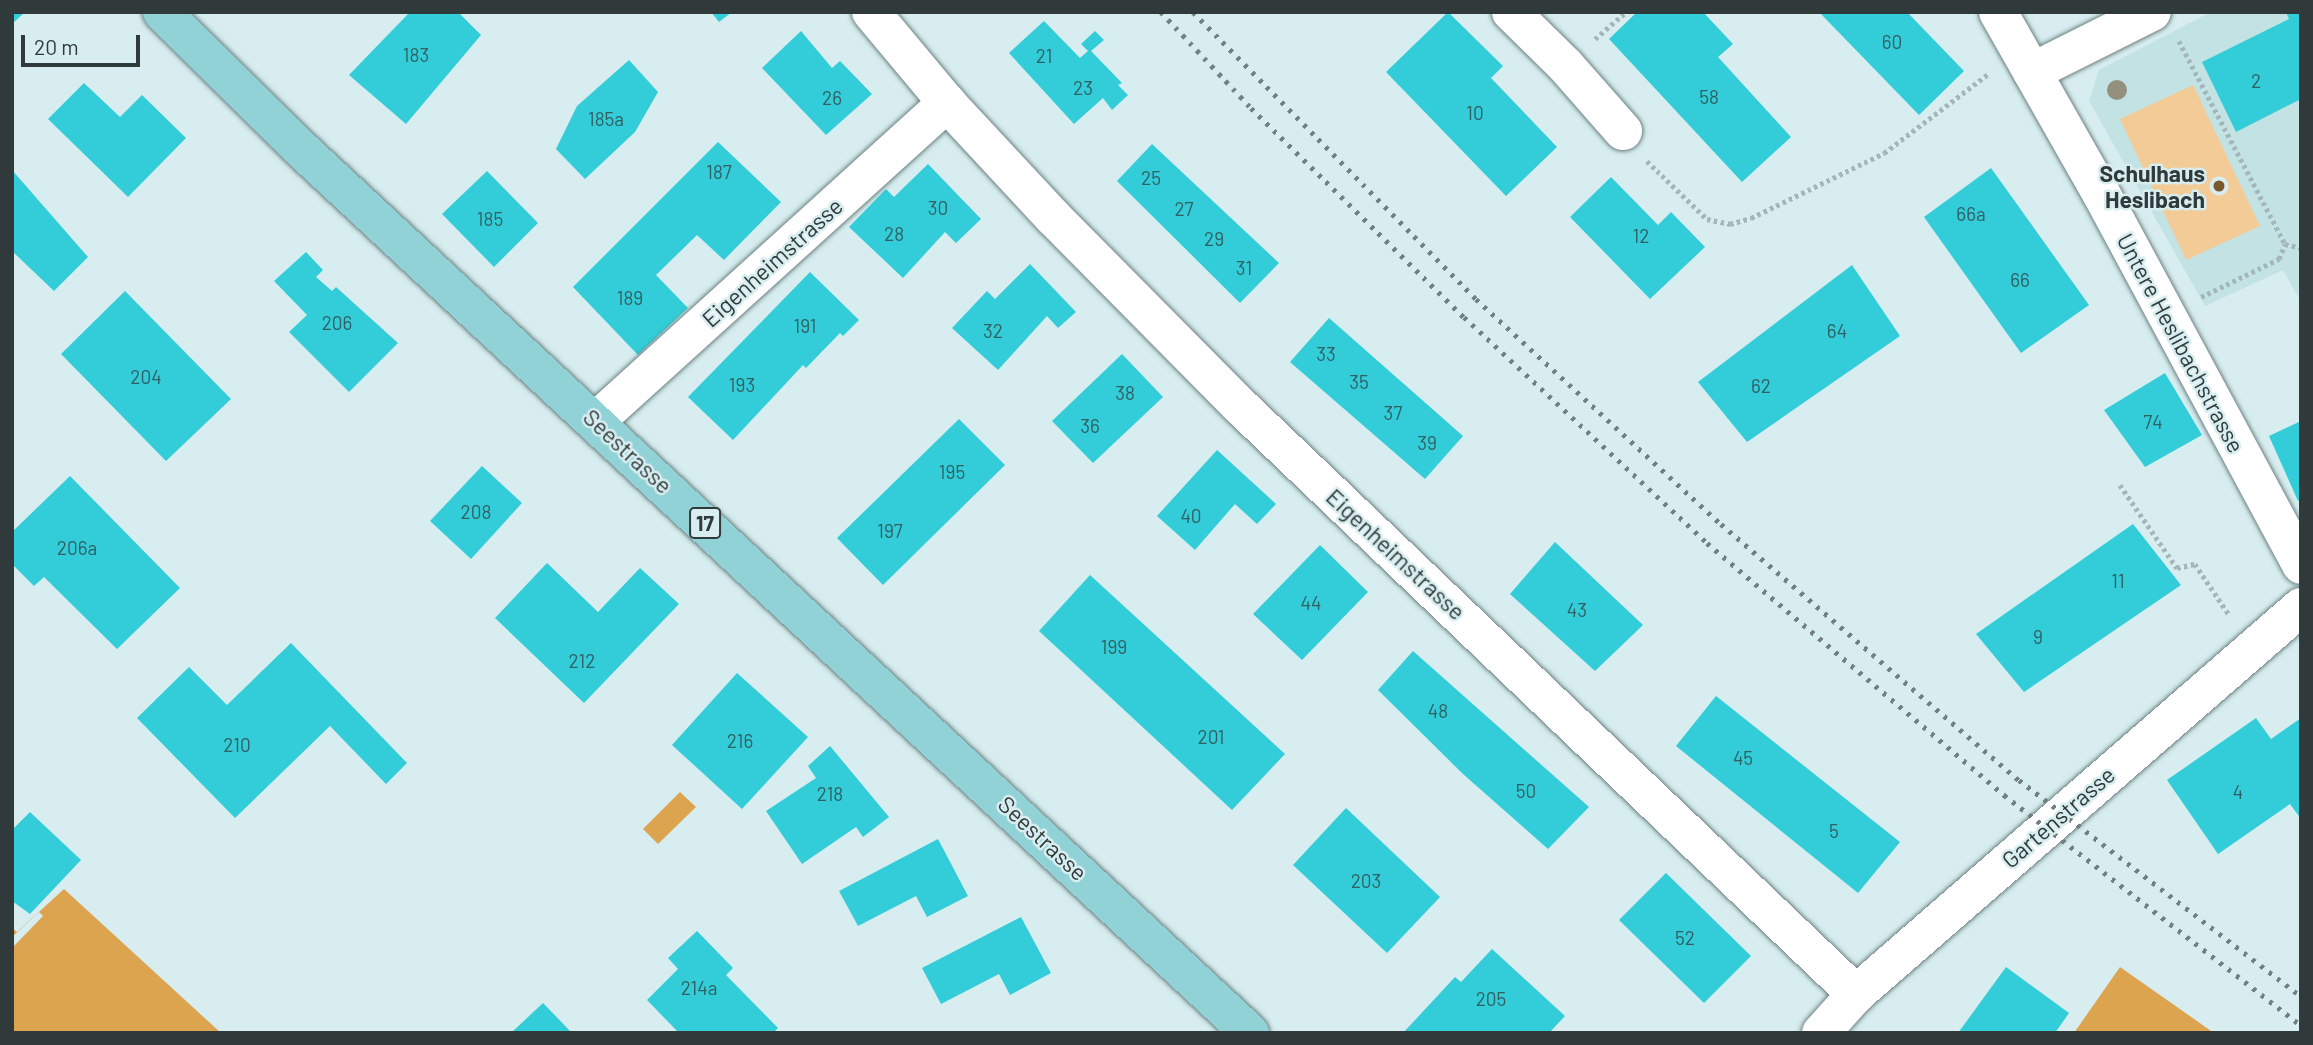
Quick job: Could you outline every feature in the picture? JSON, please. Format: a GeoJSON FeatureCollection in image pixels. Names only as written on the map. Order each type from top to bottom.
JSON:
{"type":"FeatureCollection","features":[{"type":"Feature","properties":{"kind":"main road","name":"Seestrasse"},"geometry":{"type":"LineString","coordinates":[[162,12],[301,149],[1250,1033]]}},
{"type":"Feature","properties":{"kind":"street","name":"Eigenheimstrasse"},"geometry":{"type":"LineString","coordinates":[[871,12],[947,103],[1053,216],[1240,406],[1856,994]]}},
{"type":"Feature","properties":{"kind":"street"},"geometry":{"type":"LineString","coordinates":[[1511,12],[1565,65],[1623,131]]}},
{"type":"Feature","properties":{"kind":"street","name":"Untere Heslibachstrasse"},"geometry":{"type":"LineString","coordinates":[[1998,12],[2301,565]]}},
{"type":"Feature","properties":{"kind":"street"},"geometry":{"type":"LineString","coordinates":[[2026,61],[2164,24]]}},
{"type":"Feature","properties":{"kind":"street","name":"Eigenheimstrasse"},"geometry":{"type":"LineString","coordinates":[[596,421],[947,103]]}},
{"type":"Feature","properties":{"kind":"street","name":"Gartenstrasse"},"geometry":{"type":"LineString","coordinates":[[1821,1033],[1856,994],[2301,607]]}},
{"type":"Feature","properties":{"kind":"path"},"geometry":{"type":"LineString","coordinates":[[2164,24],[2285,244],[2301,248]]}},
{"type":"Feature","properties":{"kind":"path"},"geometry":{"type":"LineString","coordinates":[[1623,131],[1628,141],[1696,210],[1707,219],[1730,224],[1751,219],[1884,153],[2026,61]]}},
{"type":"Feature","properties":{"kind":"path"},"geometry":{"type":"LineString","coordinates":[[2165,314],[2279,260],[2285,244]]}},
{"type":"Feature","properties":{"kind":"path"},"geometry":{"type":"LineString","coordinates":[[2120,485],[2177,568],[2194,564],[2231,617]]}},
{"type":"Feature","properties":{"kind":"shaded area","name":"Schulhaus Heslibach"},"geometry":{"type":"Polygon","coordinates":[[[2211,12],[2301,12],[2301,302],[2283,270],[2205,306],[2089,101],[2099,70],[2211,12]]]}},
{"type":"Feature","properties":{"kind":"shaded area"},"geometry":{"type":"Polygon","coordinates":[[[2193,85],[2260,226],[2186,260],[2120,119],[2193,85]]]}},
{"type":"Feature","properties":{"kind":"shaded area"},"geometry":{"type":"Polygon","coordinates":[[[680,792],[696,807],[658,844],[643,829],[680,792]]]}},
{"type":"Feature","properties":{"kind":"shaded area"},"geometry":{"type":"Polygon","coordinates":[[[64,889],[221,1033],[12,1033],[12,928],[17,932],[64,889]]]}},
{"type":"Feature","properties":{"kind":"shaded area"},"geometry":{"type":"Polygon","coordinates":[[[2120,967],[2214,1033],[2074,1033],[2120,967]]]}},
{"type":"Feature","properties":{"kind":"pier"},"geometry":{"type":"Polygon","coordinates":[[[39,912],[43,916],[12,948],[12,937],[39,912]]]}},
{"type":"Feature","properties":{"kind":"building"},"geometry":{"type":"Polygon","coordinates":[[[12,12],[25,12],[12,24],[12,12]]]}},
{"type":"Feature","properties":{"kind":"building"},"geometry":{"type":"Polygon","coordinates":[[[410,12],[458,12],[481,35],[406,124],[349,75],[410,12]]]}},
{"type":"Feature","properties":{"kind":"building"},"geometry":{"type":"Polygon","coordinates":[[[711,12],[732,12],[719,22],[711,12]]]}},
{"type":"Feature","properties":{"kind":"building"},"geometry":{"type":"Polygon","coordinates":[[[1448,12],[1503,66],[1491,78],[1557,147],[1506,196],[1386,72],[1448,12]]]}},
{"type":"Feature","properties":{"kind":"building"},"geometry":{"type":"Polygon","coordinates":[[[1637,12],[1703,12],[1733,44],[1718,57],[1791,137],[1742,182],[1609,39],[1637,12]]]}},
{"type":"Feature","properties":{"kind":"building"},"geometry":{"type":"Polygon","coordinates":[[[1819,12],[1907,12],[1964,71],[1919,115],[1819,12]]]}},
{"type":"Feature","properties":{"kind":"building","name":"Schulhaus Heslibach"},"geometry":{"type":"Polygon","coordinates":[[[2286,12],[2301,12],[2301,99],[2236,132],[2202,62],[2289,19],[2286,12]]]}},
{"type":"Feature","properties":{"kind":"building"},"geometry":{"type":"Polygon","coordinates":[[[1044,21],[1080,58],[1088,51],[1081,44],[1095,31],[1104,40],[1091,51],[1122,83],[1118,85],[1128,95],[1112,110],[1103,98],[1074,124],[1009,53],[1044,21]]]}},
{"type":"Feature","properties":{"kind":"building"},"geometry":{"type":"Polygon","coordinates":[[[801,31],[832,68],[840,61],[872,94],[826,135],[762,68],[801,31]]]}},
{"type":"Feature","properties":{"kind":"building"},"geometry":{"type":"Polygon","coordinates":[[[629,60],[658,92],[635,132],[585,179],[556,149],[577,106],[629,60]]]}},
{"type":"Feature","properties":{"kind":"building"},"geometry":{"type":"Polygon","coordinates":[[[84,83],[120,117],[142,95],[186,138],[128,197],[48,119],[84,83]]]}},
{"type":"Feature","properties":{"kind":"building"},"geometry":{"type":"Polygon","coordinates":[[[718,142],[781,202],[724,260],[697,235],[656,275],[688,308],[638,355],[573,287],[718,142]]]}},
{"type":"Feature","properties":{"kind":"building"},"geometry":{"type":"Polygon","coordinates":[[[1152,144],[1279,263],[1240,303],[1117,181],[1152,144]]]}},
{"type":"Feature","properties":{"kind":"building"},"geometry":{"type":"Polygon","coordinates":[[[928,164],[981,219],[956,243],[945,232],[903,278],[849,227],[886,189],[894,197],[928,164]]]}},
{"type":"Feature","properties":{"kind":"building"},"geometry":{"type":"Polygon","coordinates":[[[1991,168],[2089,305],[2021,353],[1924,217],[1991,168]]]}},
{"type":"Feature","properties":{"kind":"building"},"geometry":{"type":"Polygon","coordinates":[[[12,170],[88,257],[54,291],[12,251],[12,170]]]}},
{"type":"Feature","properties":{"kind":"building"},"geometry":{"type":"Polygon","coordinates":[[[487,171],[538,223],[494,267],[442,214],[487,171]]]}},
{"type":"Feature","properties":{"kind":"building"},"geometry":{"type":"Polygon","coordinates":[[[1611,177],[1658,225],[1671,212],[1705,247],[1650,299],[1570,217],[1611,177]]]}},
{"type":"Feature","properties":{"kind":"building"},"geometry":{"type":"Polygon","coordinates":[[[306,252],[323,270],[316,277],[332,291],[336,287],[398,343],[349,392],[289,332],[307,315],[274,281],[306,252]]]}},
{"type":"Feature","properties":{"kind":"building"},"geometry":{"type":"Polygon","coordinates":[[[1030,264],[1076,312],[1058,328],[1047,316],[998,370],[952,328],[987,291],[995,299],[1030,264]]]}},
{"type":"Feature","properties":{"kind":"building"},"geometry":{"type":"Polygon","coordinates":[[[1852,265],[1900,336],[1747,442],[1698,382],[1852,265]]]}},
{"type":"Feature","properties":{"kind":"building"},"geometry":{"type":"Polygon","coordinates":[[[810,272],[859,320],[843,336],[840,333],[806,368],[803,365],[733,440],[688,397],[810,272]]]}},
{"type":"Feature","properties":{"kind":"building"},"geometry":{"type":"Polygon","coordinates":[[[125,291],[231,399],[166,461],[61,354],[125,291]]]}},
{"type":"Feature","properties":{"kind":"building"},"geometry":{"type":"Polygon","coordinates":[[[1329,318],[1463,436],[1425,479],[1290,362],[1329,318]]]}},
{"type":"Feature","properties":{"kind":"building"},"geometry":{"type":"Polygon","coordinates":[[[1122,354],[1163,397],[1093,463],[1052,421],[1122,354]]]}},
{"type":"Feature","properties":{"kind":"building"},"geometry":{"type":"Polygon","coordinates":[[[2165,373],[2202,435],[2145,467],[2104,410],[2165,373]]]}},
{"type":"Feature","properties":{"kind":"building"},"geometry":{"type":"Polygon","coordinates":[[[959,419],[1005,465],[883,585],[837,538],[959,419]]]}},
{"type":"Feature","properties":{"kind":"building"},"geometry":{"type":"Polygon","coordinates":[[[2301,421],[2301,499],[2298,501],[2269,436],[2301,421]]]}},
{"type":"Feature","properties":{"kind":"building"},"geometry":{"type":"Polygon","coordinates":[[[1217,450],[1276,504],[1257,524],[1235,504],[1195,550],[1157,516],[1217,450]]]}},
{"type":"Feature","properties":{"kind":"building"},"geometry":{"type":"Polygon","coordinates":[[[482,466],[522,503],[471,559],[430,521],[482,466]]]}},
{"type":"Feature","properties":{"kind":"building"},"geometry":{"type":"Polygon","coordinates":[[[70,476],[180,588],[117,649],[44,577],[34,586],[12,564],[12,532],[70,476]]]}},
{"type":"Feature","properties":{"kind":"building"},"geometry":{"type":"Polygon","coordinates":[[[2133,524],[2181,585],[2024,692],[1976,634],[2133,524]]]}},
{"type":"Feature","properties":{"kind":"building"},"geometry":{"type":"Polygon","coordinates":[[[1555,542],[1643,625],[1595,671],[1510,594],[1555,542]]]}},
{"type":"Feature","properties":{"kind":"building"},"geometry":{"type":"Polygon","coordinates":[[[1320,545],[1368,592],[1302,660],[1253,614],[1320,545]]]}},
{"type":"Feature","properties":{"kind":"building"},"geometry":{"type":"Polygon","coordinates":[[[547,563],[598,612],[640,568],[679,604],[584,703],[495,618],[547,563]]]}},
{"type":"Feature","properties":{"kind":"building"},"geometry":{"type":"Polygon","coordinates":[[[1090,575],[1285,754],[1232,810],[1039,631],[1090,575]]]}},
{"type":"Feature","properties":{"kind":"building"},"geometry":{"type":"Polygon","coordinates":[[[291,643],[407,763],[386,784],[330,726],[235,818],[137,718],[189,667],[227,705],[291,643]]]}},
{"type":"Feature","properties":{"kind":"building"},"geometry":{"type":"Polygon","coordinates":[[[1413,651],[1589,807],[1548,849],[1463,774],[1378,690],[1413,651]]]}},
{"type":"Feature","properties":{"kind":"building"},"geometry":{"type":"Polygon","coordinates":[[[737,673],[808,737],[742,809],[672,745],[737,673]]]}},
{"type":"Feature","properties":{"kind":"building"},"geometry":{"type":"Polygon","coordinates":[[[1716,696],[1900,842],[1858,893],[1676,746],[1716,696]]]}},
{"type":"Feature","properties":{"kind":"building"},"geometry":{"type":"Polygon","coordinates":[[[2256,718],[2271,739],[2301,718],[2301,819],[2290,804],[2218,854],[2167,780],[2256,718]]]}},
{"type":"Feature","properties":{"kind":"building"},"geometry":{"type":"Polygon","coordinates":[[[830,746],[889,817],[863,837],[856,827],[802,864],[766,811],[816,778],[808,766],[830,746]]]}},
{"type":"Feature","properties":{"kind":"building"},"geometry":{"type":"Polygon","coordinates":[[[1346,808],[1440,897],[1387,953],[1293,865],[1346,808]]]}},
{"type":"Feature","properties":{"kind":"building"},"geometry":{"type":"Polygon","coordinates":[[[30,812],[81,860],[30,914],[12,901],[12,830],[30,812]]]}},
{"type":"Feature","properties":{"kind":"building"},"geometry":{"type":"Polygon","coordinates":[[[938,839],[968,896],[927,917],[916,896],[858,926],[839,891],[938,839]]]}},
{"type":"Feature","properties":{"kind":"building"},"geometry":{"type":"Polygon","coordinates":[[[1666,873],[1751,956],[1704,1003],[1619,920],[1666,873]]]}},
{"type":"Feature","properties":{"kind":"building"},"geometry":{"type":"Polygon","coordinates":[[[1021,917],[1051,973],[1010,995],[999,974],[941,1004],[922,968],[1021,917]]]}},
{"type":"Feature","properties":{"kind":"building"},"geometry":{"type":"Polygon","coordinates":[[[697,931],[733,968],[726,975],[778,1028],[773,1033],[679,1033],[647,1000],[678,969],[668,958],[697,931]]]}},
{"type":"Feature","properties":{"kind":"building"},"geometry":{"type":"Polygon","coordinates":[[[1492,949],[1565,1016],[1549,1033],[1403,1033],[1455,977],[1461,982],[1492,949]]]}},
{"type":"Feature","properties":{"kind":"building"},"geometry":{"type":"Polygon","coordinates":[[[2006,967],[2069,1013],[2055,1033],[1958,1033],[2006,967]]]}},
{"type":"Feature","properties":{"kind":"building"},"geometry":{"type":"Polygon","coordinates":[[[543,1003],[572,1033],[511,1033],[543,1003]]]}},
{"type":"Feature","properties":{"kind":"railway"},"geometry":{"type":"LineString","coordinates":[[1161,12],[1251,108],[1464,317],[1707,543],[2004,795],[2301,1025]]}},
{"type":"Feature","properties":{"kind":"railway"},"geometry":{"type":"LineString","coordinates":[[1193,12],[1476,299],[1721,524],[2019,780],[2301,996]]}},
{"type":"Feature","properties":{"kind":"place","name":"Schulhaus Heslibach"},"geometry":{"type":"Point","coordinates":[2219,186]}}]}
